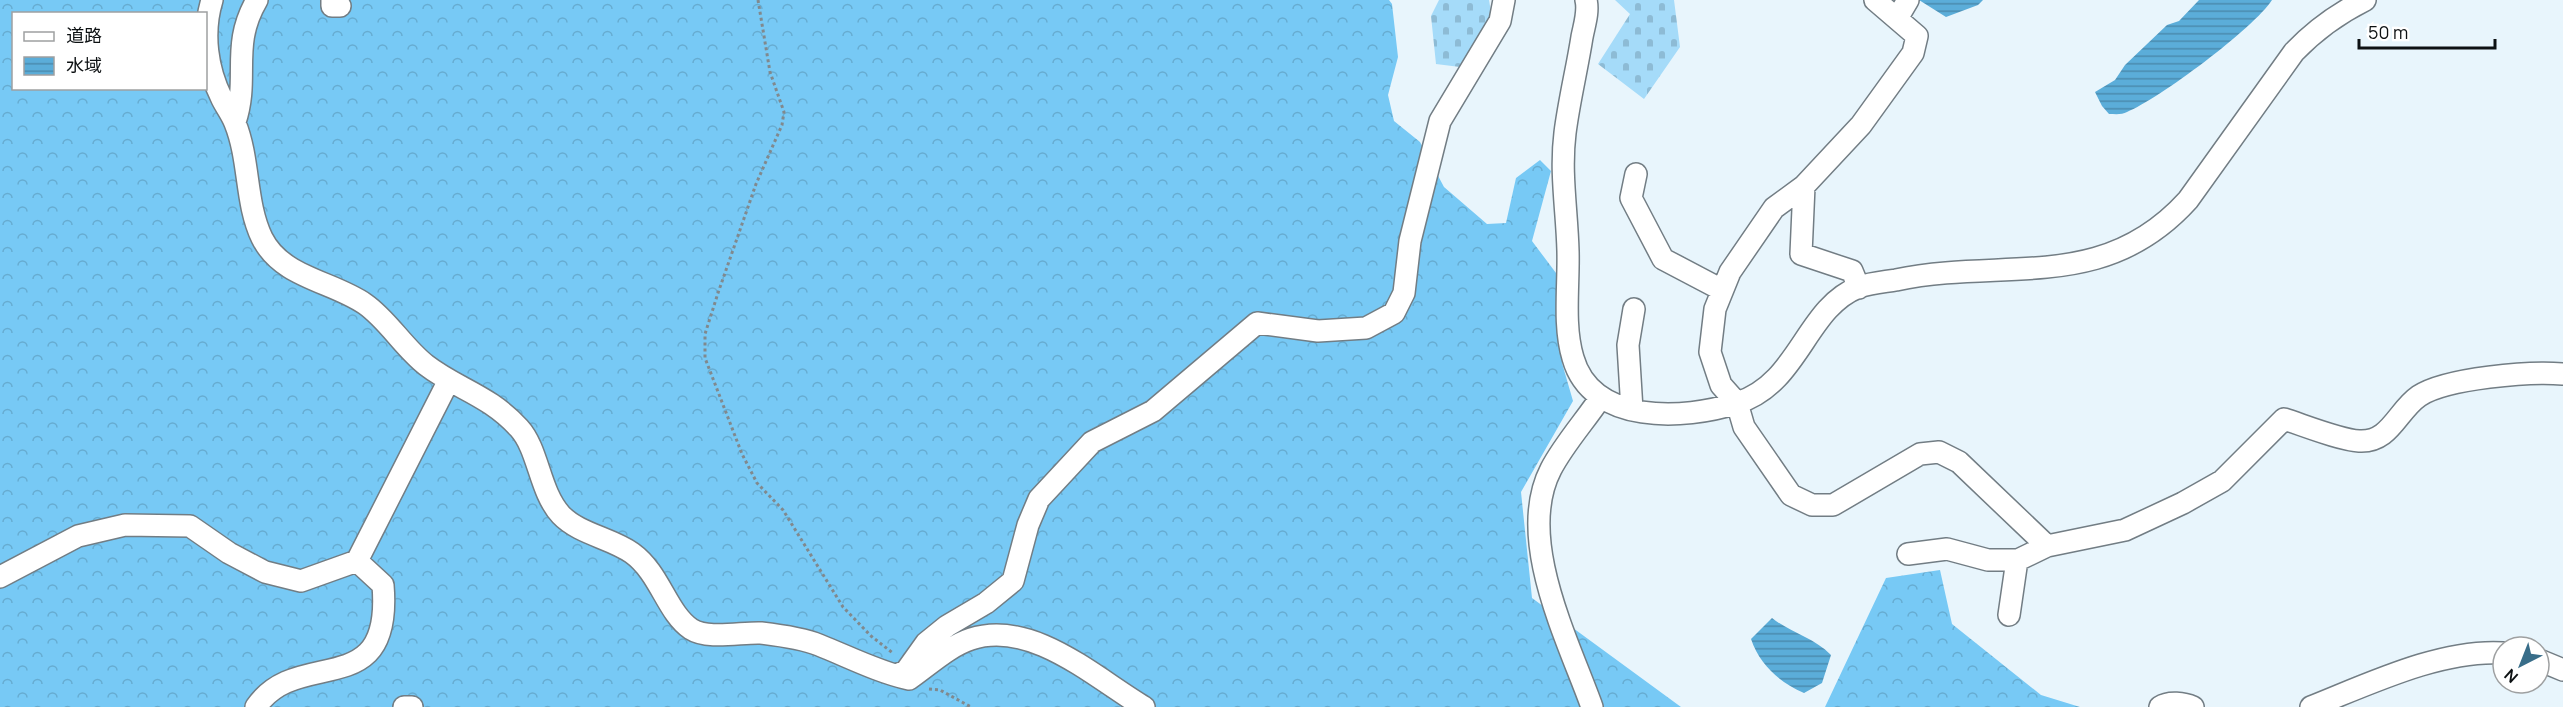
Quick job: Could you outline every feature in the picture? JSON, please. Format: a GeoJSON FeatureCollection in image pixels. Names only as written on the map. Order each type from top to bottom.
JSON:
{"type":"FeatureCollection","features":[{"type":"Feature","properties":{"kind":"street"},"geometry":{"type":"LineString","coordinates":[[212,0],[207,15],[211,69],[221,97],[235,122],[245,156],[255,218],[263,240],[288,267],[367,305],[406,348],[449,380],[482,396],[522,430],[542,480],[562,516],[633,553],[654,573],[680,617],[692,630],[720,635],[759,633],[816,644],[904,675],[970,639],[1005,634],[1063,655],[1144,707]]}},
{"type":"Feature","properties":{"kind":"street"},"geometry":{"type":"LineString","coordinates":[[235,122],[240,106],[241,37],[248,16],[257,0]]}},
{"type":"Feature","properties":{"kind":"street"},"geometry":{"type":"LineString","coordinates":[[904,675],[926,644],[947,626],[986,603],[1013,581],[1028,525],[1039,499],[1092,442],[1153,411],[1257,323],[1318,331],[1366,328],[1394,313],[1404,292],[1410,241],[1440,121],[1500,21],[1504,0]]}},
{"type":"Feature","properties":{"kind":"street"},"geometry":{"type":"LineString","coordinates":[[1586,0],[1565,134],[1562,189],[1568,248],[1569,338],[1573,360],[1583,378],[1601,397],[1632,410],[1649,413],[1696,412],[1737,403],[1760,393],[1778,378],[1833,304],[1859,288],[1927,273],[2077,264],[2114,254],[2138,243],[2170,220],[2188,200],[2294,52],[2315,31],[2342,11],[2365,0]]}},
{"type":"Feature","properties":{"kind":"street"},"geometry":{"type":"LineString","coordinates":[[1875,0],[1903,9],[1917,36],[1913,53],[1861,125],[1804,186],[1774,208],[1730,272],[1715,309],[1710,352],[1721,385],[1737,403],[1744,428],[1791,495],[1812,505],[1833,505],[1920,454],[1939,452],[1959,462],[2047,546]]}},
{"type":"Feature","properties":{"kind":"street"},"geometry":{"type":"LineString","coordinates":[[1636,174],[1631,198],[1663,259],[1722,290]]}},
{"type":"Feature","properties":{"kind":"street"},"geometry":{"type":"LineString","coordinates":[[1804,186],[1801,254],[1852,271],[1859,288]]}},
{"type":"Feature","properties":{"kind":"street"},"geometry":{"type":"LineString","coordinates":[[1632,410],[1628,345],[1634,309]]}},
{"type":"Feature","properties":{"kind":"street"},"geometry":{"type":"LineString","coordinates":[[1908,554],[1947,549],[1988,560],[2017,560],[2047,546],[2125,530],[2184,502],[2222,481],[2284,419],[2360,441],[2385,434],[2419,396],[2446,386],[2497,376],[2546,372],[2563,374]]}},
{"type":"Feature","properties":{"kind":"street"},"geometry":{"type":"LineString","coordinates":[[0,577],[78,536],[125,525],[190,526],[229,553],[265,572],[301,580],[357,561],[449,380]]}},
{"type":"Feature","properties":{"kind":"street"},"geometry":{"type":"LineString","coordinates":[[1592,707],[1559,617],[1539,546],[1538,506],[1550,469],[1601,397]]}},
{"type":"Feature","properties":{"kind":"street"},"geometry":{"type":"LineString","coordinates":[[2008,615],[2017,560]]}},
{"type":"Feature","properties":{"kind":"street"},"geometry":{"type":"LineString","coordinates":[[256,707],[277,685],[356,662],[376,645],[386,616],[383,585],[357,561]]}},
{"type":"Feature","properties":{"kind":"street"},"geometry":{"type":"LineString","coordinates":[[2311,707],[2452,655],[2491,652]]}},
{"type":"Feature","properties":{"kind":"street"},"geometry":{"type":"LineString","coordinates":[[2160,707],[2165,704],[2186,704],[2193,707]]}},
{"type":"Feature","properties":{"kind":"street"},"geometry":{"type":"LineString","coordinates":[[404,707],[412,707]]}},
{"type":"Feature","properties":{"kind":"path"},"geometry":{"type":"LineString","coordinates":[[758,0],[770,72],[784,112],[782,125],[756,184],[718,293],[705,334],[705,358],[757,483],[783,510],[843,607],[871,636],[893,652],[904,675],[919,687],[940,690],[971,707]]}},
{"type":"Feature","properties":{"kind":"green space"},"geometry":{"type":"Polygon","coordinates":[[[0,0],[1389,0],[1392,4],[1398,57],[1388,95],[1394,121],[1420,142],[1444,187],[1487,224],[1506,223],[1516,178],[1540,160],[1551,171],[1532,241],[1559,277],[1562,363],[1573,401],[1521,492],[1532,598],[1681,707],[0,707],[0,0]]]}},
{"type":"Feature","properties":{"kind":"green space"},"geometry":{"type":"Polygon","coordinates":[[[1439,0],[1489,0],[1493,24],[1460,67],[1436,64],[1431,16],[1439,0]]]}},
{"type":"Feature","properties":{"kind":"green space"},"geometry":{"type":"Polygon","coordinates":[[[1615,0],[1674,0],[1680,47],[1644,99],[1598,64],[1630,14],[1615,0]]]}},
{"type":"Feature","properties":{"kind":"green space"},"geometry":{"type":"Polygon","coordinates":[[[1940,570],[1952,624],[2041,695],[2080,707],[1825,707],[1886,578],[1940,570]]]}},
{"type":"Feature","properties":{"kind":"water"},"geometry":{"type":"Polygon","coordinates":[[[1919,0],[1983,0],[1978,5],[1946,17],[1919,0]]]}},
{"type":"Feature","properties":{"kind":"water"},"geometry":{"type":"Polygon","coordinates":[[[2199,0],[2272,0],[2227,44],[2161,93],[2127,112],[2109,114],[2095,92],[2115,80],[2125,65],[2167,25],[2179,21],[2199,0]]]}},
{"type":"Feature","properties":{"kind":"water"},"geometry":{"type":"Polygon","coordinates":[[[1772,618],[1817,644],[1831,655],[1822,683],[1804,693],[1786,684],[1765,665],[1751,639],[1772,618]]]}}]}
